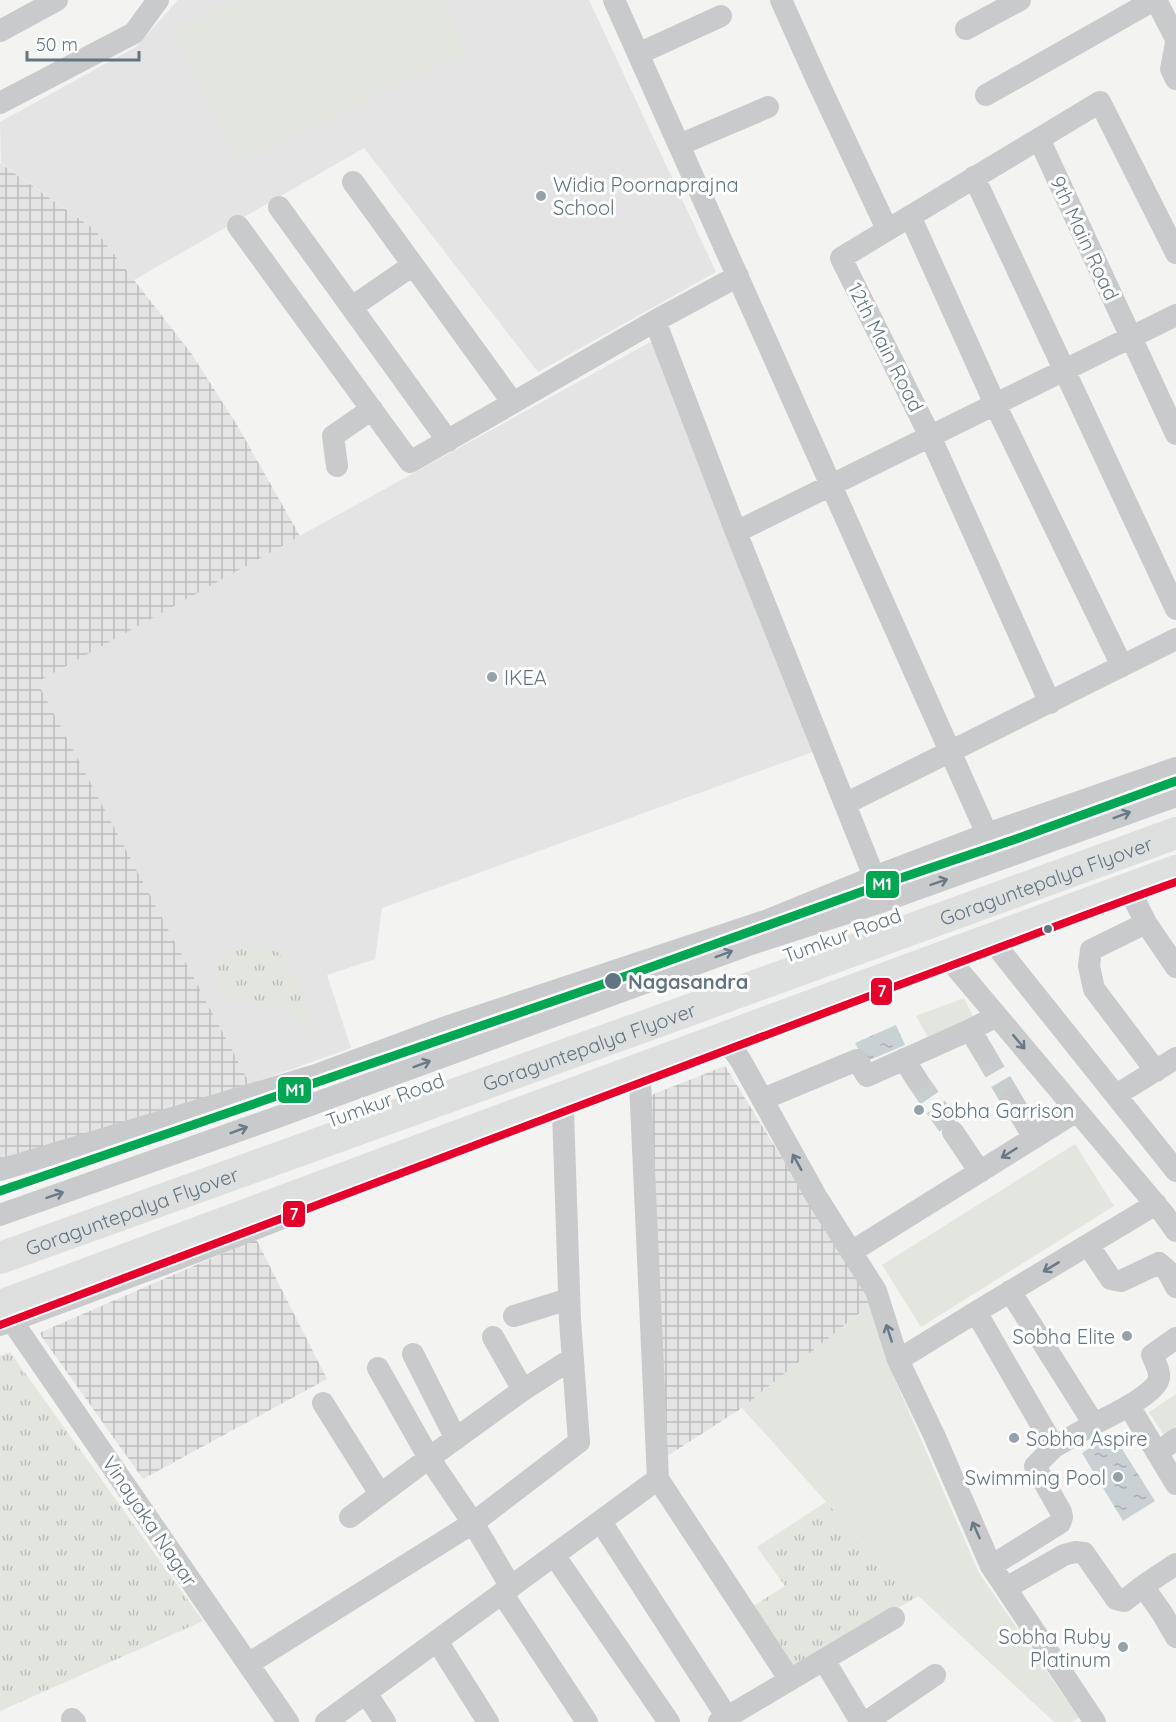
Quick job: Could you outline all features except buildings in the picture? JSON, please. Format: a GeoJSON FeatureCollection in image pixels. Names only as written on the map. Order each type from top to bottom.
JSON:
{"type":"FeatureCollection","features":[{"type":"Feature","properties":{"kind":"highway","name":"Tumkur Road"},"geometry":{"type":"LineString","coordinates":[[0,1238],[1176,813]]}},
{"type":"Feature","properties":{"kind":"highway","name":"Goraguntepalya Flyover"},"geometry":{"type":"LineString","coordinates":[[0,1258],[648,1026],[1176,833]]}},
{"type":"Feature","properties":{"kind":"highway","name":"Goraguntepalya Flyover"},"geometry":{"type":"LineString","coordinates":[[0,1278],[1176,853]]}},
{"type":"Feature","properties":{"kind":"highway"},"geometry":{"type":"LineString","coordinates":[[4,1317],[549,1103],[791,1011],[1176,871]]}},
{"type":"Feature","properties":{"kind":"street"},"geometry":{"type":"LineString","coordinates":[[0,31],[57,0]]}},
{"type":"Feature","properties":{"kind":"street"},"geometry":{"type":"LineString","coordinates":[[0,103],[134,33],[158,0]]}},
{"type":"Feature","properties":{"kind":"street"},"geometry":{"type":"LineString","coordinates":[[614,0],[987,834]]}},
{"type":"Feature","properties":{"kind":"street"},"geometry":{"type":"LineString","coordinates":[[781,0],[887,230],[1100,102],[1176,253]]}},
{"type":"Feature","properties":{"kind":"street"},"geometry":{"type":"LineString","coordinates":[[966,29],[1020,0]]}},
{"type":"Feature","properties":{"kind":"street"},"geometry":{"type":"LineString","coordinates":[[986,94],[1155,0],[1176,41],[1171,69],[1176,79]]}},
{"type":"Feature","properties":{"kind":"street"},"geometry":{"type":"LineString","coordinates":[[638,54],[721,16]]}},
{"type":"Feature","properties":{"kind":"street"},"geometry":{"type":"LineString","coordinates":[[679,145],[768,107]]}},
{"type":"Feature","properties":{"kind":"street","name":"9th Main Road"},"geometry":{"type":"LineString","coordinates":[[1039,139],[1176,434]]}},
{"type":"Feature","properties":{"kind":"street"},"geometry":{"type":"LineString","coordinates":[[974,177],[1176,609]]}},
{"type":"Feature","properties":{"kind":"street"},"geometry":{"type":"LineString","coordinates":[[353,182],[513,403]]}},
{"type":"Feature","properties":{"kind":"street"},"geometry":{"type":"LineString","coordinates":[[279,207],[448,441]]}},
{"type":"Feature","properties":{"kind":"street"},"geometry":{"type":"LineString","coordinates":[[910,216],[995,404],[1122,666]]}},
{"type":"Feature","properties":{"kind":"street"},"geometry":{"type":"LineString","coordinates":[[238,226],[410,462],[738,276]]}},
{"type":"Feature","properties":{"kind":"street","name":"12th Main Road"},"geometry":{"type":"LineString","coordinates":[[887,230],[841,258],[930,436],[1050,703]]}},
{"type":"Feature","properties":{"kind":"street"},"geometry":{"type":"LineString","coordinates":[[352,307],[413,265]]}},
{"type":"Feature","properties":{"kind":"street"},"geometry":{"type":"LineString","coordinates":[[736,532],[1176,315]]}},
{"type":"Feature","properties":{"kind":"street"},"geometry":{"type":"LineString","coordinates":[[655,321],[736,532],[884,901]]}},
{"type":"Feature","properties":{"kind":"street"},"geometry":{"type":"LineString","coordinates":[[337,466],[333,436],[372,409]]}},
{"type":"Feature","properties":{"kind":"street"},"geometry":{"type":"LineString","coordinates":[[845,804],[1176,639]]}},
{"type":"Feature","properties":{"kind":"street"},"geometry":{"type":"LineString","coordinates":[[0,1170],[316,1075],[443,1028],[768,920],[987,834],[1176,768]]}},
{"type":"Feature","properties":{"kind":"street"},"geometry":{"type":"LineString","coordinates":[[0,1215],[751,944],[884,901],[1176,796]]}},
{"type":"Feature","properties":{"kind":"street"},"geometry":{"type":"LineString","coordinates":[[4,1317],[175,1260],[563,1111],[1176,882]]}},
{"type":"Feature","properties":{"kind":"street"},"geometry":{"type":"LineString","coordinates":[[1133,897],[1146,923],[1176,967]]}},
{"type":"Feature","properties":{"kind":"street"},"geometry":{"type":"LineString","coordinates":[[1146,923],[1091,950],[1089,966],[1094,989],[1156,1071]]}},
{"type":"Feature","properties":{"kind":"street"},"geometry":{"type":"LineString","coordinates":[[998,948],[1176,1171]]}},
{"type":"Feature","properties":{"kind":"street"},"geometry":{"type":"LineString","coordinates":[[954,965],[1156,1204],[1176,1231]]}},
{"type":"Feature","properties":{"kind":"street"},"geometry":{"type":"LineString","coordinates":[[763,1099],[857,1060],[867,1076],[997,1016]]}},
{"type":"Feature","properties":{"kind":"street"},"geometry":{"type":"LineString","coordinates":[[970,1030],[984,1053]]}},
{"type":"Feature","properties":{"kind":"street"},"geometry":{"type":"LineString","coordinates":[[732,1048],[816,1196],[876,1291],[898,1360],[934,1435],[991,1566],[1095,1722]]}},
{"type":"Feature","properties":{"kind":"street"},"geometry":{"type":"LineString","coordinates":[[1116,1095],[1176,1058]]}},
{"type":"Feature","properties":{"kind":"street"},"geometry":{"type":"LineString","coordinates":[[904,1059],[917,1080]]}},
{"type":"Feature","properties":{"kind":"street"},"geometry":{"type":"LineString","coordinates":[[640,1082],[658,1479],[790,1680]]}},
{"type":"Feature","properties":{"kind":"street"},"geometry":{"type":"LineString","coordinates":[[1011,1099],[1034,1138]]}},
{"type":"Feature","properties":{"kind":"street"},"geometry":{"type":"LineString","coordinates":[[248,1664],[473,1523],[579,1442],[569,1299],[563,1111]]}},
{"type":"Feature","properties":{"kind":"street"},"geometry":{"type":"LineString","coordinates":[[851,1252],[1077,1111]]}},
{"type":"Feature","properties":{"kind":"street"},"geometry":{"type":"LineString","coordinates":[[953,1132],[980,1172]]}},
{"type":"Feature","properties":{"kind":"street"},"geometry":{"type":"LineString","coordinates":[[898,1360],[1156,1204]]}},
{"type":"Feature","properties":{"kind":"street"},"geometry":{"type":"LineString","coordinates":[[1088,1245],[1111,1279],[1121,1281],[1159,1263],[1167,1270],[1176,1287]]}},
{"type":"Feature","properties":{"kind":"street"},"geometry":{"type":"LineString","coordinates":[[1011,1291],[1094,1424]]}},
{"type":"Feature","properties":{"kind":"street"},"geometry":{"type":"LineString","coordinates":[[514,1316],[569,1299]]}},
{"type":"Feature","properties":{"kind":"street"},"geometry":{"type":"LineString","coordinates":[[976,1312],[1054,1447]]}},
{"type":"Feature","properties":{"kind":"street","name":"Vinayaka Nagar"},"geometry":{"type":"LineString","coordinates":[[4,1317],[288,1722]]}},
{"type":"Feature","properties":{"kind":"street"},"geometry":{"type":"LineString","coordinates":[[493,1337],[523,1390]]}},
{"type":"Feature","properties":{"kind":"street"},"geometry":{"type":"LineString","coordinates":[[1167,1374],[1159,1373],[1152,1356],[1176,1338]]}},
{"type":"Feature","properties":{"kind":"street"},"geometry":{"type":"LineString","coordinates":[[413,1354],[456,1439]]}},
{"type":"Feature","properties":{"kind":"street"},"geometry":{"type":"LineString","coordinates":[[350,1517],[523,1390],[573,1358]]}},
{"type":"Feature","properties":{"kind":"street"},"geometry":{"type":"LineString","coordinates":[[378,1368],[429,1458],[473,1523],[507,1590],[587,1722]]}},
{"type":"Feature","properties":{"kind":"street"},"geometry":{"type":"LineString","coordinates":[[991,1566],[1060,1523],[1062,1517],[1060,1512],[1035,1466],[1054,1447],[1129,1406],[1167,1374]]}},
{"type":"Feature","properties":{"kind":"street"},"geometry":{"type":"LineString","coordinates":[[323,1403],[380,1494]]}},
{"type":"Feature","properties":{"kind":"street"},"geometry":{"type":"LineString","coordinates":[[1129,1406],[1176,1484]]}},
{"type":"Feature","properties":{"kind":"street"},"geometry":{"type":"LineString","coordinates":[[1157,1453],[1176,1439]]}},
{"type":"Feature","properties":{"kind":"street"},"geometry":{"type":"LineString","coordinates":[[326,1722],[658,1479]]}},
{"type":"Feature","properties":{"kind":"street"},"geometry":{"type":"LineString","coordinates":[[601,1522],[723,1719],[894,1618]]}},
{"type":"Feature","properties":{"kind":"street"},"geometry":{"type":"LineString","coordinates":[[1006,1588],[1064,1555],[1075,1552],[1084,1554],[1116,1599],[1124,1601],[1176,1564]]}},
{"type":"Feature","properties":{"kind":"street"},"geometry":{"type":"LineString","coordinates":[[554,1555],[669,1722]]}},
{"type":"Feature","properties":{"kind":"street"},"geometry":{"type":"LineString","coordinates":[[1143,1586],[1176,1637]]}},
{"type":"Feature","properties":{"kind":"street"},"geometry":{"type":"LineString","coordinates":[[437,1641],[488,1722]]}},
{"type":"Feature","properties":{"kind":"street"},"geometry":{"type":"LineString","coordinates":[[824,1660],[861,1722]]}},
{"type":"Feature","properties":{"kind":"street"},"geometry":{"type":"LineString","coordinates":[[866,1722],[935,1675]]}},
{"type":"Feature","properties":{"kind":"street"},"geometry":{"type":"LineString","coordinates":[[366,1693],[385,1722]]}},
{"type":"Feature","properties":{"kind":"shaded area","name":"Widia Poornaprajna School"},"geometry":{"type":"Polygon","coordinates":[[[178,0],[589,0],[716,272],[538,372],[364,148],[134,280],[95,230],[1,163],[0,122],[136,47],[178,0]]]}},
{"type":"Feature","properties":{"kind":"shaded area"},"geometry":{"type":"Polygon","coordinates":[[[0,163],[95,230],[191,353],[237,425],[300,536],[37,682],[250,1084],[0,1168],[0,163]]]}},
{"type":"Feature","properties":{"kind":"shaded area","name":"IKEA"},"geometry":{"type":"Polygon","coordinates":[[[654,340],[815,751],[382,908],[375,959],[327,975],[351,1048],[250,1084],[36,682],[654,340]]]}},
{"type":"Feature","properties":{"kind":"shaded area"},"geometry":{"type":"Polygon","coordinates":[[[725,1066],[872,1303],[742,1408],[664,1458],[646,1097],[725,1066]]]}},
{"type":"Feature","properties":{"kind":"shaded area"},"geometry":{"type":"Polygon","coordinates":[[[256,1239],[327,1379],[143,1479],[39,1333],[256,1239]]]}},
{"type":"Feature","properties":{"kind":"green space"},"geometry":{"type":"Polygon","coordinates":[[[238,0],[443,0],[468,53],[236,164],[173,31],[238,0]]]}},
{"type":"Feature","properties":{"kind":"green space"},"geometry":{"type":"Polygon","coordinates":[[[253,946],[271,949],[283,957],[300,992],[315,1041],[300,1022],[281,1009],[237,997],[217,986],[213,978],[214,968],[220,959],[230,953],[253,946]]]}},
{"type":"Feature","properties":{"kind":"green space"},"geometry":{"type":"Polygon","coordinates":[[[964,998],[976,1023],[928,1037],[916,1016],[964,998]]]}},
{"type":"Feature","properties":{"kind":"green space"},"geometry":{"type":"Polygon","coordinates":[[[1075,1144],[1114,1206],[921,1327],[882,1265],[1075,1144]]]}},
{"type":"Feature","properties":{"kind":"green space"},"geometry":{"type":"Polygon","coordinates":[[[872,1303],[889,1366],[979,1573],[1079,1718],[1071,1722],[1054,1722],[872,1553],[742,1408],[872,1303]]]}},
{"type":"Feature","properties":{"kind":"green space"},"geometry":{"type":"Polygon","coordinates":[[[10,1352],[203,1621],[0,1711],[0,1356],[10,1352]]]}},
{"type":"Feature","properties":{"kind":"green space"},"geometry":{"type":"Polygon","coordinates":[[[1176,1394],[1176,1430],[1165,1437],[1149,1412],[1176,1394]]]}},
{"type":"Feature","properties":{"kind":"green space"},"geometry":{"type":"Polygon","coordinates":[[[826,1502],[872,1553],[919,1596],[794,1667],[753,1606],[785,1586],[757,1547],[826,1502]]]}},
{"type":"Feature","properties":{"kind":"water"},"geometry":{"type":"Polygon","coordinates":[[[896,1025],[905,1045],[865,1062],[855,1043],[896,1025]]]}},
{"type":"Feature","properties":{"kind":"water","name":"Swimming Pool"},"geometry":{"type":"Polygon","coordinates":[[[1112,1433],[1155,1501],[1123,1521],[1082,1453],[1112,1433]]]}},
{"type":"Feature","properties":{"kind":"tunnel"},"geometry":{"type":"LineString","coordinates":[[984,1053],[1011,1099]]}},
{"type":"Feature","properties":{"kind":"tunnel"},"geometry":{"type":"LineString","coordinates":[[917,1080],[953,1132]]}},
{"type":"Feature","properties":{"kind":"transit line","name":"M1"},"geometry":{"type":"LineString","coordinates":[[0,1191],[612,981],[1176,781]]}},
{"type":"Feature","properties":{"kind":"transit line","name":"7"},"geometry":{"type":"LineString","coordinates":[[0,1325],[770,1033],[1176,882]]}},
{"type":"Feature","properties":{"kind":"place","name":"Widia Poornaprajna School"},"geometry":{"type":"Point","coordinates":[541,196]}},
{"type":"Feature","properties":{"kind":"place","name":"IKEA"},"geometry":{"type":"Point","coordinates":[492,677]}},
{"type":"Feature","properties":{"kind":"place","name":"Nagasandra"},"geometry":{"type":"Point","coordinates":[613,981]}},
{"type":"Feature","properties":{"kind":"place","name":"Sobha Garrison"},"geometry":{"type":"Point","coordinates":[919,1110]}},
{"type":"Feature","properties":{"kind":"place","name":"Sobha Elite"},"geometry":{"type":"Point","coordinates":[1127,1336]}},
{"type":"Feature","properties":{"kind":"place","name":"Sobha Aspire"},"geometry":{"type":"Point","coordinates":[1014,1438]}},
{"type":"Feature","properties":{"kind":"place","name":"Swimming Pool"},"geometry":{"type":"Point","coordinates":[1118,1477]}},
{"type":"Feature","properties":{"kind":"place","name":"Sobha Ruby Platinum"},"geometry":{"type":"Point","coordinates":[1123,1647]}}]}
